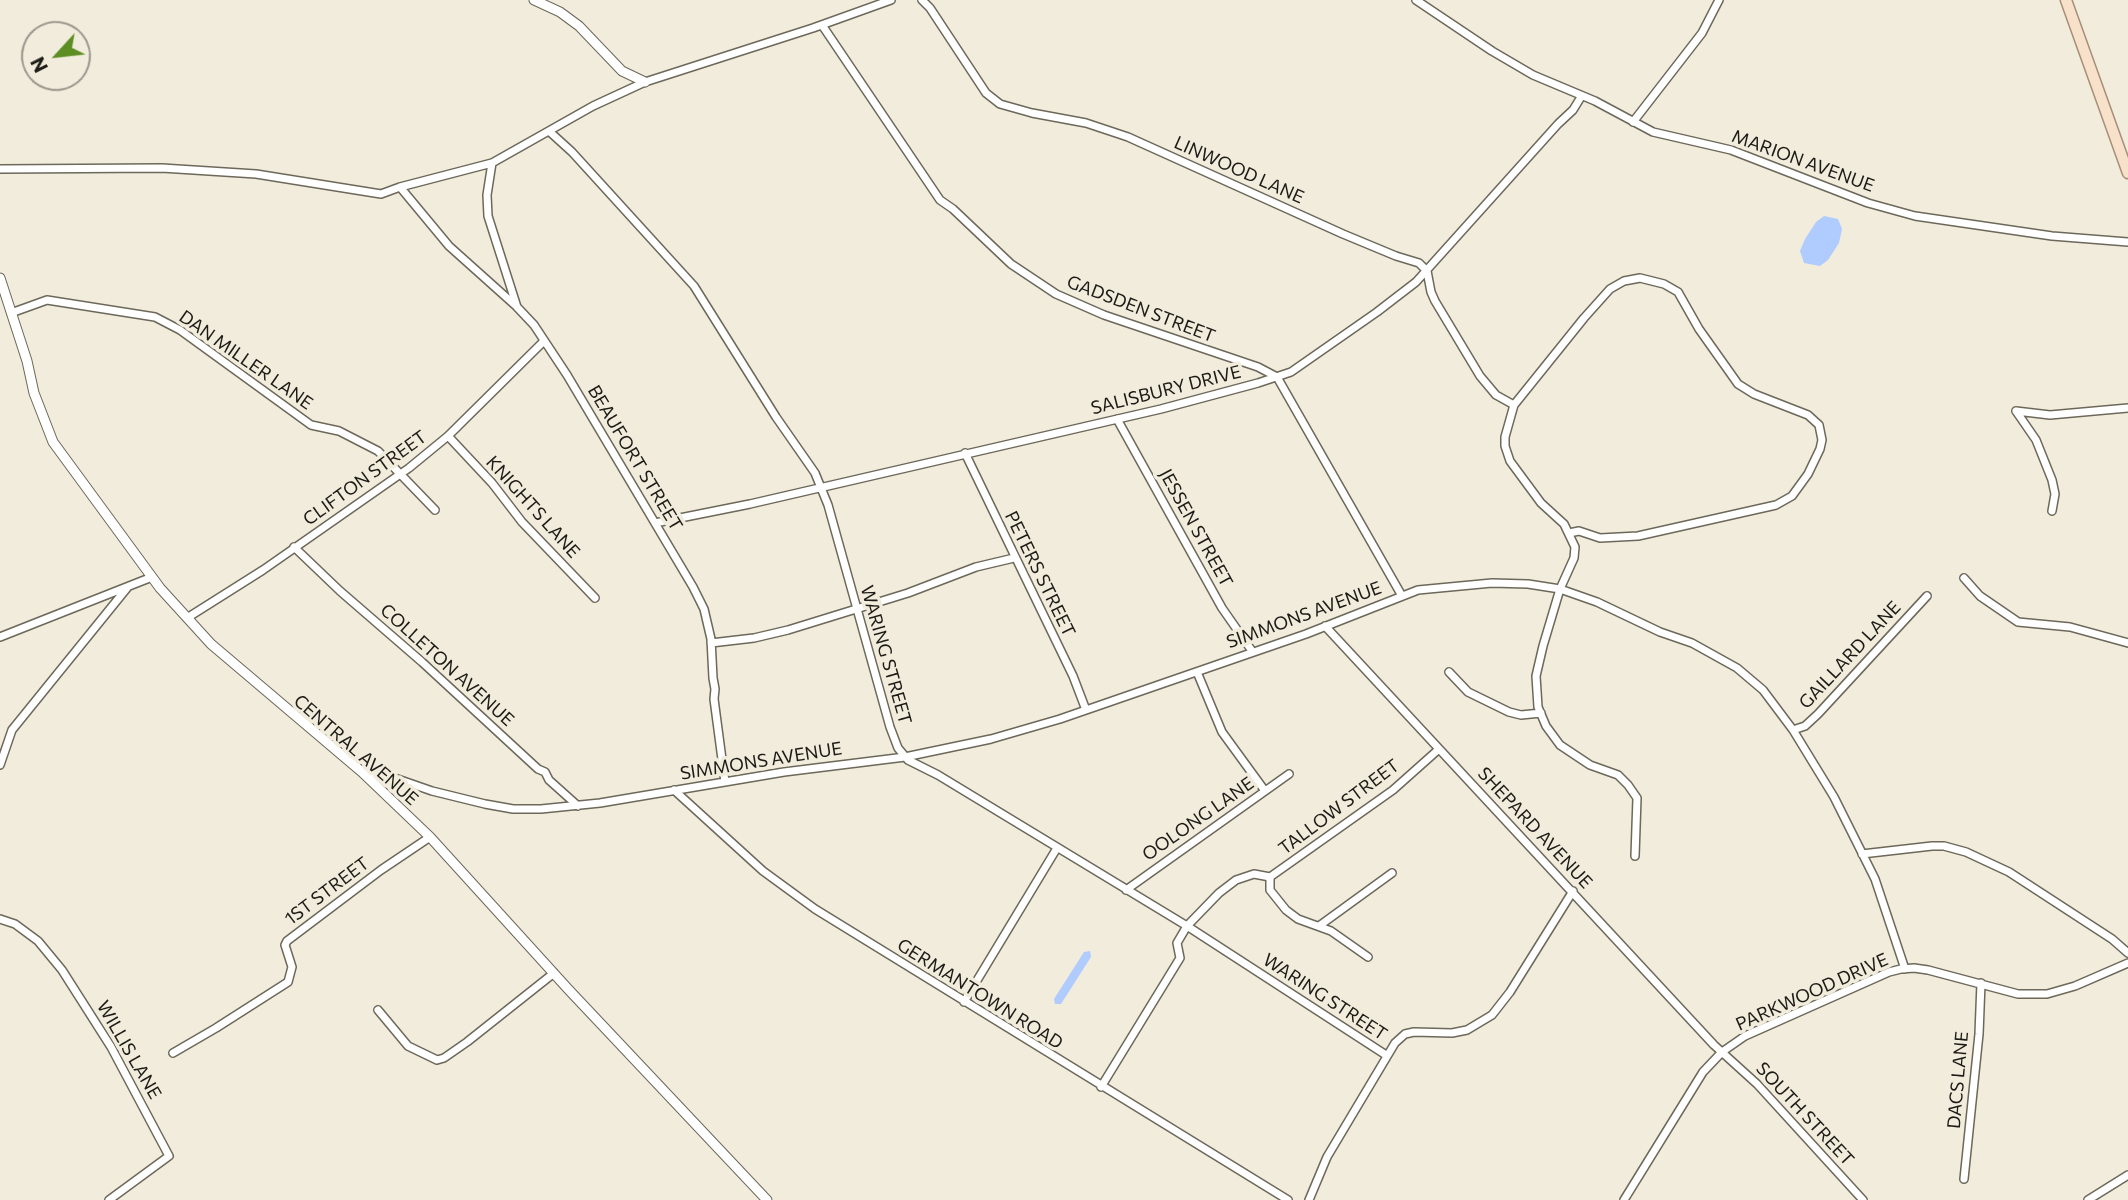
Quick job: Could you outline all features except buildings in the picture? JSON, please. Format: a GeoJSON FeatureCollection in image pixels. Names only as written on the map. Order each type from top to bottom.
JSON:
{"type":"FeatureCollection","features":[{"type":"Feature","properties":{"kind":"main road"},"geometry":{"type":"LineString","coordinates":[[2066,0],[2128,173]]}},
{"type":"Feature","properties":{"kind":"street"},"geometry":{"type":"LineString","coordinates":[[534,0],[551,7],[579,26],[622,71],[645,82]]}},
{"type":"Feature","properties":{"kind":"street","name":"LINWOOD LANE"},"geometry":{"type":"LineString","coordinates":[[922,0],[986,93],[1000,104],[1032,113],[1086,122],[1128,137],[1343,234],[1419,263],[1427,271]]}},
{"type":"Feature","properties":{"kind":"street","name":"MARION AVENUE"},"geometry":{"type":"LineString","coordinates":[[1416,0],[1533,75],[1667,136],[1740,153],[1868,203],[1915,216],[2052,236],[2128,242]]}},
{"type":"Feature","properties":{"kind":"street"},"geometry":{"type":"LineString","coordinates":[[1633,122],[1702,33],[1719,0]]}},
{"type":"Feature","properties":{"kind":"street"},"geometry":{"type":"LineString","coordinates":[[0,169],[152,167],[256,174],[381,194],[492,163],[593,106],[645,82],[822,25],[885,1]]}},
{"type":"Feature","properties":{"kind":"street","name":"GADSDEN STREET"},"geometry":{"type":"LineString","coordinates":[[822,25],[940,200],[1011,264],[1056,294],[1104,315],[1258,367],[1277,377]]}},
{"type":"Feature","properties":{"kind":"street","name":"SALISBURY DRIVE"},"geometry":{"type":"LineString","coordinates":[[655,523],[1117,419],[1277,377],[1301,367],[1377,312],[1427,271],[1573,110],[1581,96]]}},
{"type":"Feature","properties":{"kind":"street","name":"WARING STREET"},"geometry":{"type":"LineString","coordinates":[[550,132],[572,152],[694,286],[776,417],[804,455],[822,487],[890,727],[898,748],[905,757],[1187,926],[1386,1055]]}},
{"type":"Feature","properties":{"kind":"street","name":"BEAUFORT STREET"},"geometry":{"type":"LineString","coordinates":[[492,163],[487,195],[488,216],[517,307],[534,325],[567,375],[700,598],[711,643],[714,699],[725,782]]}},
{"type":"Feature","properties":{"kind":"street"},"geometry":{"type":"LineString","coordinates":[[400,187],[449,246],[517,307]]}},
{"type":"Feature","properties":{"kind":"street"},"geometry":{"type":"LineString","coordinates":[[1427,271],[1435,301],[1480,376],[1496,395],[1514,405]]}},
{"type":"Feature","properties":{"kind":"street","name":"CENTRAL AVENUE"},"geometry":{"type":"LineString","coordinates":[[0,278],[27,361],[34,393],[53,442],[152,578],[187,618],[244,674],[362,772],[430,837],[767,1200]]}},
{"type":"Feature","properties":{"kind":"street"},"geometry":{"type":"LineString","coordinates":[[1569,533],[1579,531],[1600,538],[1638,536],[1776,505],[1799,489],[1808,474],[1820,449],[1822,440],[1819,425],[1808,415],[1754,394],[1738,384],[1699,329],[1678,292],[1656,281],[1640,278],[1624,281],[1609,289],[1514,405],[1505,437],[1510,461],[1541,503],[1564,524],[1576,552],[1560,589],[1536,676],[1541,713],[1546,726],[1560,745],[1590,765],[1618,775],[1629,785],[1637,798],[1635,856]]}},
{"type":"Feature","properties":{"kind":"street","name":"DAN MILLER LANE"},"geometry":{"type":"LineString","coordinates":[[11,313],[47,300],[155,317],[180,330],[310,425],[339,431],[378,451],[398,475],[435,510]]}},
{"type":"Feature","properties":{"kind":"street","name":"CLIFTON STREET"},"geometry":{"type":"LineString","coordinates":[[187,618],[398,475],[448,436],[544,341]]}},
{"type":"Feature","properties":{"kind":"street"},"geometry":{"type":"LineString","coordinates":[[1277,377],[1402,596]]}},
{"type":"Feature","properties":{"kind":"street"},"geometry":{"type":"LineString","coordinates":[[2052,511],[2052,480],[2036,440],[2016,411],[2050,415],[2128,408]]}},
{"type":"Feature","properties":{"kind":"street","name":"JESSEN STREET"},"geometry":{"type":"LineString","coordinates":[[1117,419],[1222,608],[1252,651]]}},
{"type":"Feature","properties":{"kind":"street","name":"KNIGHTS LANE"},"geometry":{"type":"LineString","coordinates":[[448,436],[492,483],[522,522],[595,598]]}},
{"type":"Feature","properties":{"kind":"street","name":"PETERS STREET"},"geometry":{"type":"LineString","coordinates":[[965,453],[1073,676],[1086,710]]}},
{"type":"Feature","properties":{"kind":"street","name":"COLLETON AVENUE"},"geometry":{"type":"LineString","coordinates":[[294,547],[538,769],[545,772],[549,780],[578,806]]}},
{"type":"Feature","properties":{"kind":"street"},"geometry":{"type":"LineString","coordinates":[[711,643],[780,632],[976,567],[1014,558]]}},
{"type":"Feature","properties":{"kind":"street"},"geometry":{"type":"LineString","coordinates":[[0,637],[152,578]]}},
{"type":"Feature","properties":{"kind":"street"},"geometry":{"type":"LineString","coordinates":[[1964,578],[1980,596],[2018,622],[2070,627],[2128,643]]}},
{"type":"Feature","properties":{"kind":"street","name":"SIMMONS AVENUE"},"geometry":{"type":"LineString","coordinates":[[362,772],[386,775],[432,790],[513,808],[541,809],[578,806],[838,764],[905,757],[991,740],[1086,710],[1424,589],[1510,582],[1560,589],[1613,609],[1723,659],[1763,690],[1793,730],[1834,797],[1875,879],[1905,969]]}},
{"type":"Feature","properties":{"kind":"street"},"geometry":{"type":"LineString","coordinates":[[0,765],[12,730],[127,588]]}},
{"type":"Feature","properties":{"kind":"street","name":"GAILLARD LANE"},"geometry":{"type":"LineString","coordinates":[[1793,730],[1805,726],[1818,714],[1927,596]]}},
{"type":"Feature","properties":{"kind":"street","name":"SHEPARD AVENUE"},"geometry":{"type":"LineString","coordinates":[[1325,626],[1722,1052]]}},
{"type":"Feature","properties":{"kind":"street"},"geometry":{"type":"LineString","coordinates":[[1197,672],[1222,732],[1265,791]]}},
{"type":"Feature","properties":{"kind":"street"},"geometry":{"type":"LineString","coordinates":[[1449,672],[1468,692],[1509,712],[1521,715],[1541,713]]}},
{"type":"Feature","properties":{"kind":"street","name":"TALLOW STREET"},"geometry":{"type":"LineString","coordinates":[[1187,926],[1219,892],[1236,880],[1255,874],[1270,877],[1393,790],[1439,749]]}},
{"type":"Feature","properties":{"kind":"street","name":"OOLONG LANE"},"geometry":{"type":"LineString","coordinates":[[1126,890],[1289,774]]}},
{"type":"Feature","properties":{"kind":"street","name":"GERMANTOWN ROAD"},"geometry":{"type":"LineString","coordinates":[[674,790],[796,897],[1288,1200]]}},
{"type":"Feature","properties":{"kind":"street","name":"1ST STREET"},"geometry":{"type":"LineString","coordinates":[[173,1053],[288,982],[292,967],[285,945],[287,941],[381,870],[430,837]]}},
{"type":"Feature","properties":{"kind":"street"},"geometry":{"type":"LineString","coordinates":[[1862,854],[1933,846],[1966,852],[2009,872],[2112,939],[2128,953]]}},
{"type":"Feature","properties":{"kind":"street"},"geometry":{"type":"LineString","coordinates":[[964,1002],[1057,848]]}},
{"type":"Feature","properties":{"kind":"street"},"geometry":{"type":"LineString","coordinates":[[1319,926],[1392,873]]}},
{"type":"Feature","properties":{"kind":"street"},"geometry":{"type":"LineString","coordinates":[[1270,877],[1270,890],[1286,910],[1298,919],[1331,932],[1368,957]]}},
{"type":"Feature","properties":{"kind":"street"},"geometry":{"type":"LineString","coordinates":[[1309,1200],[1326,1157],[1395,1043],[1405,1034],[1414,1032],[1452,1033],[1467,1030],[1492,1015],[1510,992],[1573,891]]}},
{"type":"Feature","properties":{"kind":"street","name":"WILLIS LANE"},"geometry":{"type":"LineString","coordinates":[[0,919],[15,924],[38,941],[62,970],[111,1048],[169,1156],[109,1200]]}},
{"type":"Feature","properties":{"kind":"street"},"geometry":{"type":"LineString","coordinates":[[1101,1087],[1180,958],[1177,943],[1187,926]]}},
{"type":"Feature","properties":{"kind":"street","name":"PARKWOOD DRIVE"},"geometry":{"type":"LineString","coordinates":[[1624,1200],[1703,1072],[1722,1052],[1745,1036],[1889,972],[1905,969],[1928,970],[1998,991],[2047,994],[2075,986],[2128,963]]}},
{"type":"Feature","properties":{"kind":"street"},"geometry":{"type":"LineString","coordinates":[[378,1010],[408,1046],[437,1060],[467,1042],[554,973]]}},
{"type":"Feature","properties":{"kind":"street","name":"DACS LANE"},"geometry":{"type":"LineString","coordinates":[[1964,1179],[1979,1034],[1980,984]]}},
{"type":"Feature","properties":{"kind":"street","name":"SOUTH STREET"},"geometry":{"type":"LineString","coordinates":[[1722,1052],[1756,1084],[1863,1200]]}},
{"type":"Feature","properties":{"kind":"street"},"geometry":{"type":"LineString","coordinates":[[2088,1200],[2128,1175]]}},
{"type":"Feature","properties":{"kind":"water"},"geometry":{"type":"Polygon","coordinates":[[[1824,216],[1838,219],[1842,229],[1839,243],[1828,260],[1820,266],[1804,263],[1800,251],[1805,239],[1816,222],[1824,216]]]}},
{"type":"Feature","properties":{"kind":"water"},"geometry":{"type":"Polygon","coordinates":[[[1090,951],[1091,957],[1061,1004],[1055,1004],[1054,999],[1084,952],[1090,951]]]}}]}
